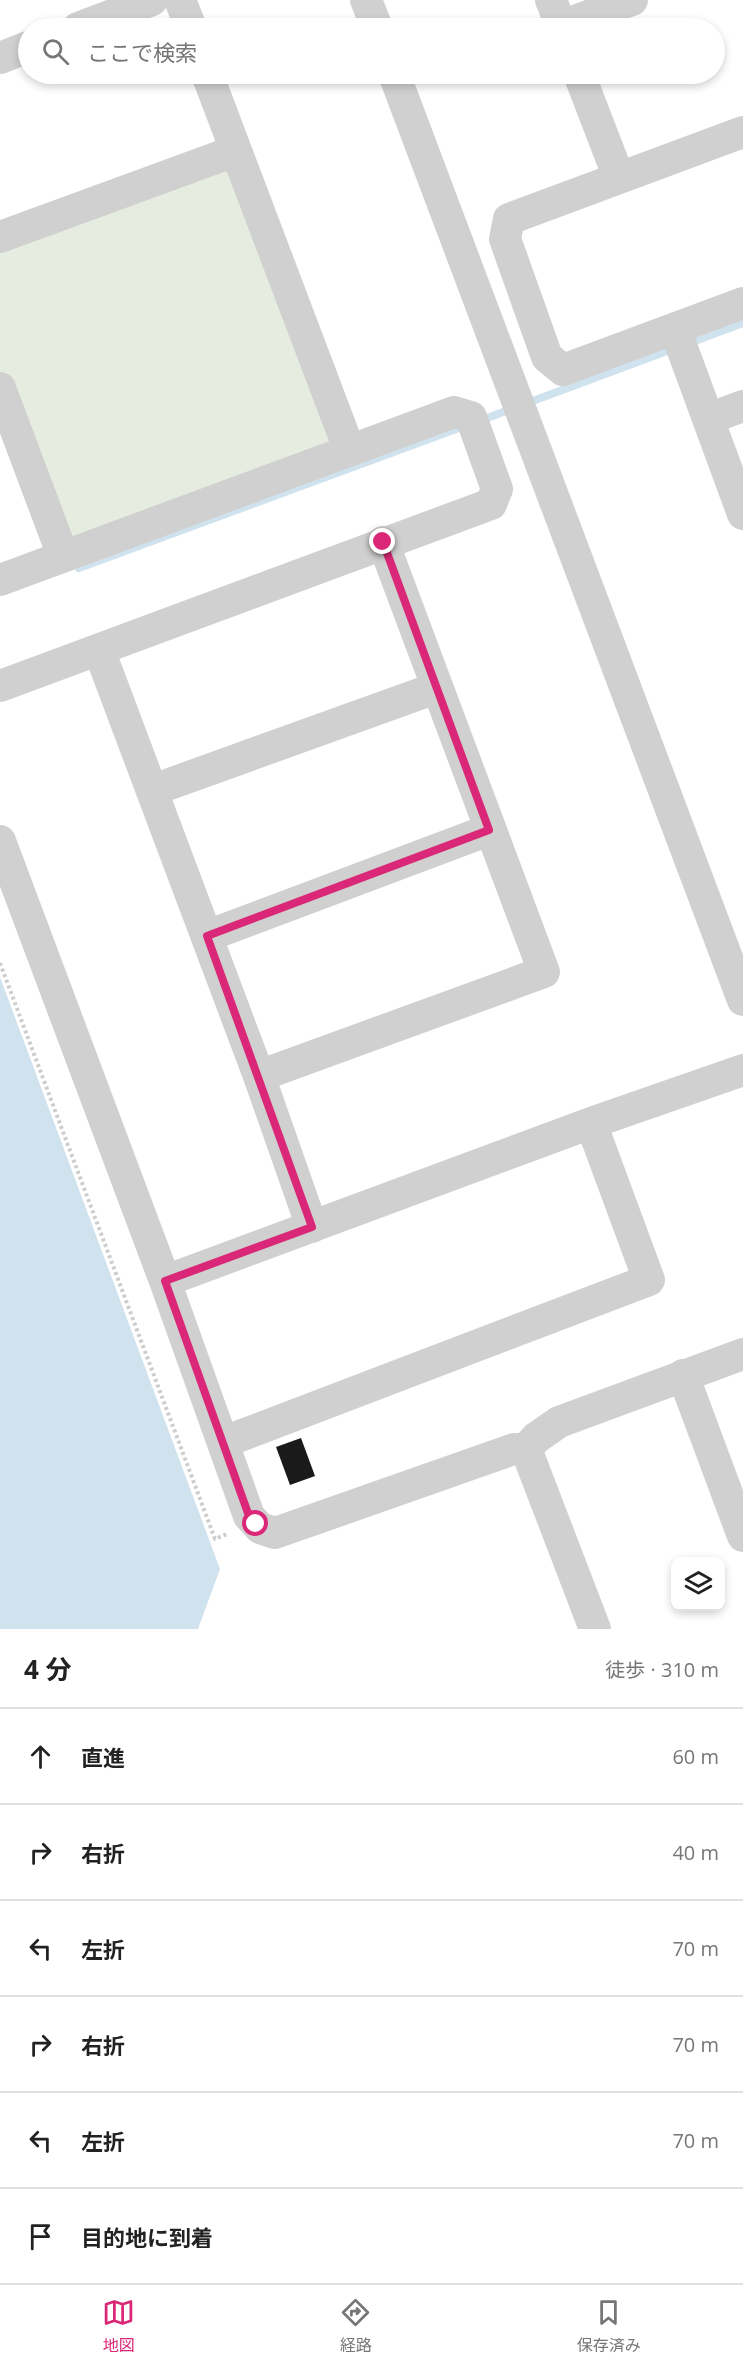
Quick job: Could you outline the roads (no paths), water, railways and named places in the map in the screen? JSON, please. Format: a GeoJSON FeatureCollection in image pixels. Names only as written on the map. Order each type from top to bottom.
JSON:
{"type":"FeatureCollection","features":[{"type":"Feature","properties":{"kind":"street"},"geometry":{"type":"LineString","coordinates":[[104,18],[152,0]]}},
{"type":"Feature","properties":{"kind":"street"},"geometry":{"type":"LineString","coordinates":[[180,0],[186,18]]}},
{"type":"Feature","properties":{"kind":"street"},"geometry":{"type":"LineString","coordinates":[[366,0],[373,18]]}},
{"type":"Feature","properties":{"kind":"street"},"geometry":{"type":"LineString","coordinates":[[558,18],[632,0]]}},
{"type":"Feature","properties":{"kind":"street"},"geometry":{"type":"LineString","coordinates":[[0,58],[18,51]]}},
{"type":"Feature","properties":{"kind":"street"},"geometry":{"type":"LineString","coordinates":[[211,84],[350,449]]}},
{"type":"Feature","properties":{"kind":"street"},"geometry":{"type":"LineString","coordinates":[[398,84],[743,1000]]}},
{"type":"Feature","properties":{"kind":"street"},"geometry":{"type":"LineString","coordinates":[[583,84],[620,178]]}},
{"type":"Feature","properties":{"kind":"street"},"geometry":{"type":"LineString","coordinates":[[743,132],[509,219],[505,239],[547,357],[563,370],[743,303]]}},
{"type":"Feature","properties":{"kind":"street"},"geometry":{"type":"LineString","coordinates":[[0,237],[235,152]]}},
{"type":"Feature","properties":{"kind":"street"},"geometry":{"type":"LineString","coordinates":[[675,329],[743,514]]}},
{"type":"Feature","properties":{"kind":"street"},"geometry":{"type":"LineString","coordinates":[[0,388],[63,556]]}},
{"type":"Feature","properties":{"kind":"street"},"geometry":{"type":"LineString","coordinates":[[708,419],[743,406]]}},
{"type":"Feature","properties":{"kind":"street"},"geometry":{"type":"LineString","coordinates":[[0,580],[454,412],[471,417],[497,489],[491,504],[383,542],[0,686]]}},
{"type":"Feature","properties":{"kind":"street"},"geometry":{"type":"LineString","coordinates":[[259,1076],[544,972],[383,542]]}},
{"type":"Feature","properties":{"kind":"street"},"geometry":{"type":"LineString","coordinates":[[99,650],[259,1076],[312,1227]]}},
{"type":"Feature","properties":{"kind":"street"},"geometry":{"type":"LineString","coordinates":[[153,790],[436,688]]}},
{"type":"Feature","properties":{"kind":"street"},"geometry":{"type":"LineString","coordinates":[[207,936],[489,830]]}},
{"type":"Feature","properties":{"kind":"street"},"geometry":{"type":"LineString","coordinates":[[0,841],[165,1281],[249,1516],[256,1524],[275,1533],[514,1449],[526,1449],[536,1438],[559,1422],[743,1354]]}},
{"type":"Feature","properties":{"kind":"street"},"geometry":{"type":"LineString","coordinates":[[165,1281],[591,1123],[743,1070]]}},
{"type":"Feature","properties":{"kind":"street"},"geometry":{"type":"LineString","coordinates":[[224,1442],[649,1280],[591,1123]]}},
{"type":"Feature","properties":{"kind":"street"},"geometry":{"type":"LineString","coordinates":[[683,1375],[743,1536]]}},
{"type":"Feature","properties":{"kind":"street"},"geometry":{"type":"LineString","coordinates":[[526,1449],[595,1629]]}},
{"type":"Feature","properties":{"kind":"water"},"geometry":{"type":"Polygon","coordinates":[[[0,977],[220,1569],[198,1629],[0,1629],[0,977]]]}},
{"type":"Feature","properties":{"kind":"waterway"},"geometry":{"type":"LineString","coordinates":[[687,344],[743,323]]}},
{"type":"Feature","properties":{"kind":"waterway"},"geometry":{"type":"LineString","coordinates":[[479,421],[675,348]]}},
{"type":"Feature","properties":{"kind":"waterway"},"geometry":{"type":"LineString","coordinates":[[79,568],[467,425]]}}]}
